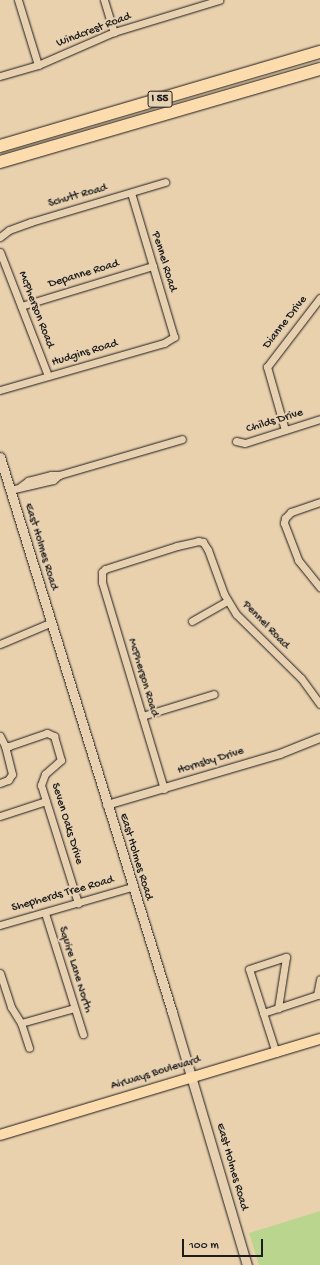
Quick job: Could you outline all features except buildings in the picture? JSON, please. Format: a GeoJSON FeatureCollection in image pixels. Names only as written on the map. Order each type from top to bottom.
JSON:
{"type":"FeatureCollection","features":[{"type":"Feature","properties":{"kind":"highway","name":"I 55"},"geometry":{"type":"LineString","coordinates":[[0,146],[320,52]]}},
{"type":"Feature","properties":{"kind":"highway","name":"I 55"},"geometry":{"type":"LineString","coordinates":[[0,162],[320,69]]}},
{"type":"Feature","properties":{"kind":"main road","name":"East Holmes Road"},"geometry":{"type":"LineString","coordinates":[[0,457],[50,623],[192,1077],[247,1265]]}},
{"type":"Feature","properties":{"kind":"main road","name":"Airways Boulevard"},"geometry":{"type":"LineString","coordinates":[[0,1135],[320,1039]]}},
{"type":"Feature","properties":{"kind":"street"},"geometry":{"type":"LineString","coordinates":[[18,0],[38,65]]}},
{"type":"Feature","properties":{"kind":"street"},"geometry":{"type":"LineString","coordinates":[[104,0],[114,32]]}},
{"type":"Feature","properties":{"kind":"street","name":"Windcrest Road"},"geometry":{"type":"LineString","coordinates":[[0,76],[38,65],[114,32],[204,2],[219,0]]}},
{"type":"Feature","properties":{"kind":"street","name":"Schutt Road"},"geometry":{"type":"LineString","coordinates":[[0,237],[9,230],[31,222],[166,182]]}},
{"type":"Feature","properties":{"kind":"street","name":"Pennel Road"},"geometry":{"type":"LineString","coordinates":[[130,193],[174,337]]}},
{"type":"Feature","properties":{"kind":"street","name":"McPherson Road"},"geometry":{"type":"LineString","coordinates":[[0,252],[48,376]]}},
{"type":"Feature","properties":{"kind":"street","name":"Depanne Road"},"geometry":{"type":"LineString","coordinates":[[21,306],[153,266]]}},
{"type":"Feature","properties":{"kind":"street","name":"Dianne Drive"},"geometry":{"type":"LineString","coordinates":[[285,430],[267,367],[320,298]]}},
{"type":"Feature","properties":{"kind":"street","name":"Hudgins Road"},"geometry":{"type":"LineString","coordinates":[[0,390],[164,343],[174,337]]}},
{"type":"Feature","properties":{"kind":"street","name":"Childs Drive"},"geometry":{"type":"LineString","coordinates":[[236,441],[246,443],[320,419]]}},
{"type":"Feature","properties":{"kind":"street"},"geometry":{"type":"LineString","coordinates":[[10,490],[21,486],[52,480],[59,475],[182,439]]}},
{"type":"Feature","properties":{"kind":"street"},"geometry":{"type":"LineString","coordinates":[[320,502],[294,510],[285,518],[284,528],[294,553],[320,587]]}},
{"type":"Feature","properties":{"kind":"street","name":"Pennel Road"},"geometry":{"type":"LineString","coordinates":[[102,572],[114,565],[200,541],[208,550],[227,601],[242,622],[301,678],[320,704]]}},
{"type":"Feature","properties":{"kind":"street","name":"McPherson Road"},"geometry":{"type":"LineString","coordinates":[[102,572],[102,582],[164,789]]}},
{"type":"Feature","properties":{"kind":"street"},"geometry":{"type":"LineString","coordinates":[[192,621],[227,601]]}},
{"type":"Feature","properties":{"kind":"street"},"geometry":{"type":"LineString","coordinates":[[0,644],[50,623]]}},
{"type":"Feature","properties":{"kind":"street"},"geometry":{"type":"LineString","coordinates":[[142,716],[214,694]]}},
{"type":"Feature","properties":{"kind":"street","name":"Seven Oaks Drive"},"geometry":{"type":"LineString","coordinates":[[5,746],[47,733],[54,736],[61,760],[42,778],[46,801],[78,903]]}},
{"type":"Feature","properties":{"kind":"street"},"geometry":{"type":"LineString","coordinates":[[0,736],[5,746],[12,774],[8,780],[0,783]]}},
{"type":"Feature","properties":{"kind":"street","name":"Hornsby Drive"},"geometry":{"type":"LineString","coordinates":[[107,806],[280,754],[320,738]]}},
{"type":"Feature","properties":{"kind":"street"},"geometry":{"type":"LineString","coordinates":[[0,816],[46,801]]}},
{"type":"Feature","properties":{"kind":"street","name":"Shepherds Tree Road"},"geometry":{"type":"LineString","coordinates":[[0,925],[132,887]]}},
{"type":"Feature","properties":{"kind":"street","name":"Squire Lane North"},"geometry":{"type":"LineString","coordinates":[[45,913],[83,1034]]}},
{"type":"Feature","properties":{"kind":"street"},"geometry":{"type":"LineString","coordinates":[[276,1053],[249,969],[286,957],[278,1008]]}},
{"type":"Feature","properties":{"kind":"street"},"geometry":{"type":"LineString","coordinates":[[0,973],[3,992],[12,1012],[21,1023],[29,1048]]}},
{"type":"Feature","properties":{"kind":"street"},"geometry":{"type":"LineString","coordinates":[[263,1013],[318,994],[320,979]]}},
{"type":"Feature","properties":{"kind":"street"},"geometry":{"type":"LineString","coordinates":[[21,1023],[74,1008]]}},
{"type":"Feature","properties":{"kind":"green space"},"geometry":{"type":"Polygon","coordinates":[[[320,1211],[320,1265],[259,1265],[249,1233],[320,1211]]]}}]}
